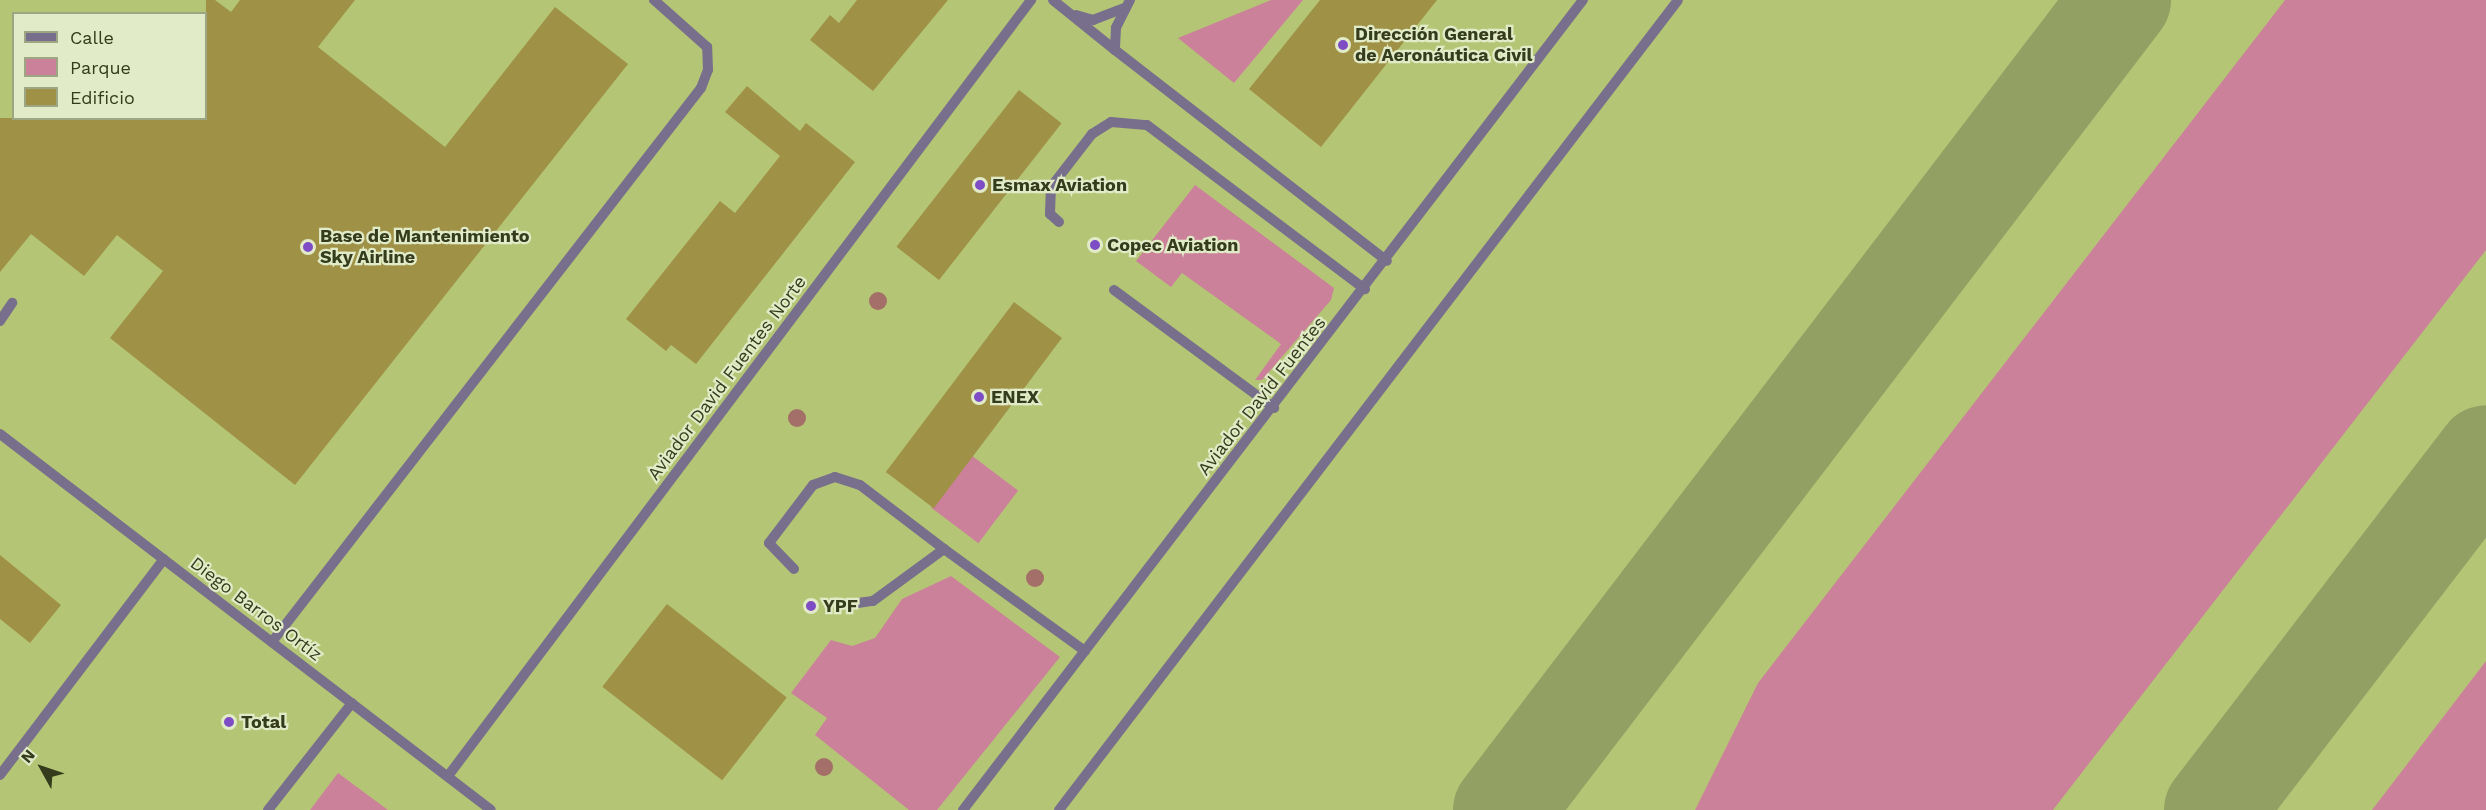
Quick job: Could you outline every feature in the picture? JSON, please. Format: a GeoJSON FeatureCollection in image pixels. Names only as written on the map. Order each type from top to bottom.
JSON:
{"type":"FeatureCollection","features":[{"type":"Feature","properties":{"kind":"street"},"geometry":{"type":"LineString","coordinates":[[272,642],[701,88],[708,70],[707,47],[654,0]]}},
{"type":"Feature","properties":{"kind":"street","name":"Aviador David Fuentes Norte"},"geometry":{"type":"LineString","coordinates":[[448,776],[1031,0]]}},
{"type":"Feature","properties":{"kind":"street"},"geometry":{"type":"LineString","coordinates":[[1053,0],[1387,261]]}},
{"type":"Feature","properties":{"kind":"street","name":"Aviador David Fuentes"},"geometry":{"type":"LineString","coordinates":[[963,810],[1387,261],[1583,0]]}},
{"type":"Feature","properties":{"kind":"street"},"geometry":{"type":"LineString","coordinates":[[1059,810],[1678,0]]}},
{"type":"Feature","properties":{"kind":"street"},"geometry":{"type":"LineString","coordinates":[[1065,10],[1093,20],[1127,4]]}},
{"type":"Feature","properties":{"kind":"street"},"geometry":{"type":"LineString","coordinates":[[1115,50],[1127,4]]}},
{"type":"Feature","properties":{"kind":"street"},"geometry":{"type":"LineString","coordinates":[[1059,222],[1050,214],[1051,187],[1092,134],[1111,122],[1147,124],[1365,289]]}},
{"type":"Feature","properties":{"kind":"street"},"geometry":{"type":"LineString","coordinates":[[1114,290],[1274,408]]}},
{"type":"Feature","properties":{"kind":"street"},"geometry":{"type":"LineString","coordinates":[[0,321],[12,303]]}},
{"type":"Feature","properties":{"kind":"street","name":"Diego Barros Ortíz"},"geometry":{"type":"LineString","coordinates":[[0,434],[491,810]]}},
{"type":"Feature","properties":{"kind":"street"},"geometry":{"type":"LineString","coordinates":[[794,569],[769,543],[813,485],[835,477],[860,485],[1084,651]]}},
{"type":"Feature","properties":{"kind":"street"},"geometry":{"type":"LineString","coordinates":[[858,603],[873,601],[944,549]]}},
{"type":"Feature","properties":{"kind":"street"},"geometry":{"type":"LineString","coordinates":[[0,775],[164,560]]}},
{"type":"Feature","properties":{"kind":"street"},"geometry":{"type":"LineString","coordinates":[[268,810],[352,703]]}},
{"type":"Feature","properties":{"kind":"shaded area"},"geometry":{"type":"Polygon","coordinates":[[[0,0],[2486,0],[2486,810],[0,810],[0,0]]]}},
{"type":"Feature","properties":{"kind":"green space"},"geometry":{"type":"Polygon","coordinates":[[[1271,0],[1303,0],[1234,83],[1178,38],[1271,0]]]}},
{"type":"Feature","properties":{"kind":"green space"},"geometry":{"type":"Polygon","coordinates":[[[2285,0],[2486,0],[2486,250],[2053,810],[1695,810],[1758,683],[2285,0]]]}},
{"type":"Feature","properties":{"kind":"green space"},"geometry":{"type":"Polygon","coordinates":[[[1195,185],[1334,288],[1331,300],[1262,380],[1255,380],[1281,344],[1182,273],[1171,287],[1136,261],[1195,185]]]}},
{"type":"Feature","properties":{"kind":"green space"},"geometry":{"type":"Polygon","coordinates":[[[971,455],[1018,491],[978,543],[931,508],[971,455]]]}},
{"type":"Feature","properties":{"kind":"green space"},"geometry":{"type":"Polygon","coordinates":[[[951,576],[1060,657],[937,810],[909,810],[815,735],[827,718],[791,693],[831,640],[852,646],[875,638],[902,599],[951,576]]]}},
{"type":"Feature","properties":{"kind":"green space"},"geometry":{"type":"Polygon","coordinates":[[[2486,661],[2486,810],[2372,810],[2486,661]]]}},
{"type":"Feature","properties":{"kind":"green space"},"geometry":{"type":"Polygon","coordinates":[[[338,773],[388,810],[310,810],[338,773]]]}},
{"type":"Feature","properties":{"kind":"building","name":"Base de Mantenimiento Sky Airline"},"geometry":{"type":"Polygon","coordinates":[[[206,0],[215,0],[231,12],[240,0],[355,0],[318,47],[445,147],[555,7],[628,64],[295,485],[110,338],[163,271],[117,235],[84,276],[31,234],[0,272],[0,118],[12,118],[12,120],[207,120],[206,0]]]}},
{"type":"Feature","properties":{"kind":"building"},"geometry":{"type":"Polygon","coordinates":[[[857,0],[948,0],[873,91],[810,40],[830,15],[839,23],[857,0]]]}},
{"type":"Feature","properties":{"kind":"building","name":"Dirección General de Aeronáutica Civil"},"geometry":{"type":"Polygon","coordinates":[[[1320,0],[1437,0],[1321,147],[1249,89],[1320,0]]]}},
{"type":"Feature","properties":{"kind":"building"},"geometry":{"type":"Polygon","coordinates":[[[747,86],[800,131],[806,123],[855,162],[696,364],[671,345],[666,351],[626,319],[720,201],[735,213],[780,156],[725,112],[747,86]]]}},
{"type":"Feature","properties":{"kind":"building","name":"Esmax Aviation"},"geometry":{"type":"Polygon","coordinates":[[[1019,90],[1062,123],[939,280],[896,247],[1019,90]]]}},
{"type":"Feature","properties":{"kind":"building","name":"ENEX"},"geometry":{"type":"Polygon","coordinates":[[[1014,302],[1062,338],[934,508],[886,472],[1014,302]]]}},
{"type":"Feature","properties":{"kind":"building"},"geometry":{"type":"Polygon","coordinates":[[[0,555],[61,605],[30,643],[0,619],[0,555]]]}},
{"type":"Feature","properties":{"kind":"building"},"geometry":{"type":"Polygon","coordinates":[[[667,604],[787,698],[722,780],[602,687],[667,604]]]}},
{"type":"Feature","properties":{"kind":"taxiway"},"geometry":{"type":"LineString","coordinates":[[1503,810],[2121,0]]}},
{"type":"Feature","properties":{"kind":"taxiway"},"geometry":{"type":"LineString","coordinates":[[2214,810],[2486,455]]}},
{"type":"Feature","properties":{"kind":"place","name":"Dirección General de Aeronáutica Civil"},"geometry":{"type":"Point","coordinates":[1343,45]}},
{"type":"Feature","properties":{"kind":"place","name":"Esmax Aviation"},"geometry":{"type":"Point","coordinates":[980,185]}},
{"type":"Feature","properties":{"kind":"place","name":"Copec Aviation"},"geometry":{"type":"Point","coordinates":[1095,245]}},
{"type":"Feature","properties":{"kind":"place","name":"Base de Mantenimiento Sky Airline"},"geometry":{"type":"Point","coordinates":[308,247]}},
{"type":"Feature","properties":{"kind":"place","name":"ENEX"},"geometry":{"type":"Point","coordinates":[979,397]}},
{"type":"Feature","properties":{"kind":"place","name":"YPF"},"geometry":{"type":"Point","coordinates":[811,606]}},
{"type":"Feature","properties":{"kind":"place","name":"Total"},"geometry":{"type":"Point","coordinates":[229,722]}}]}
